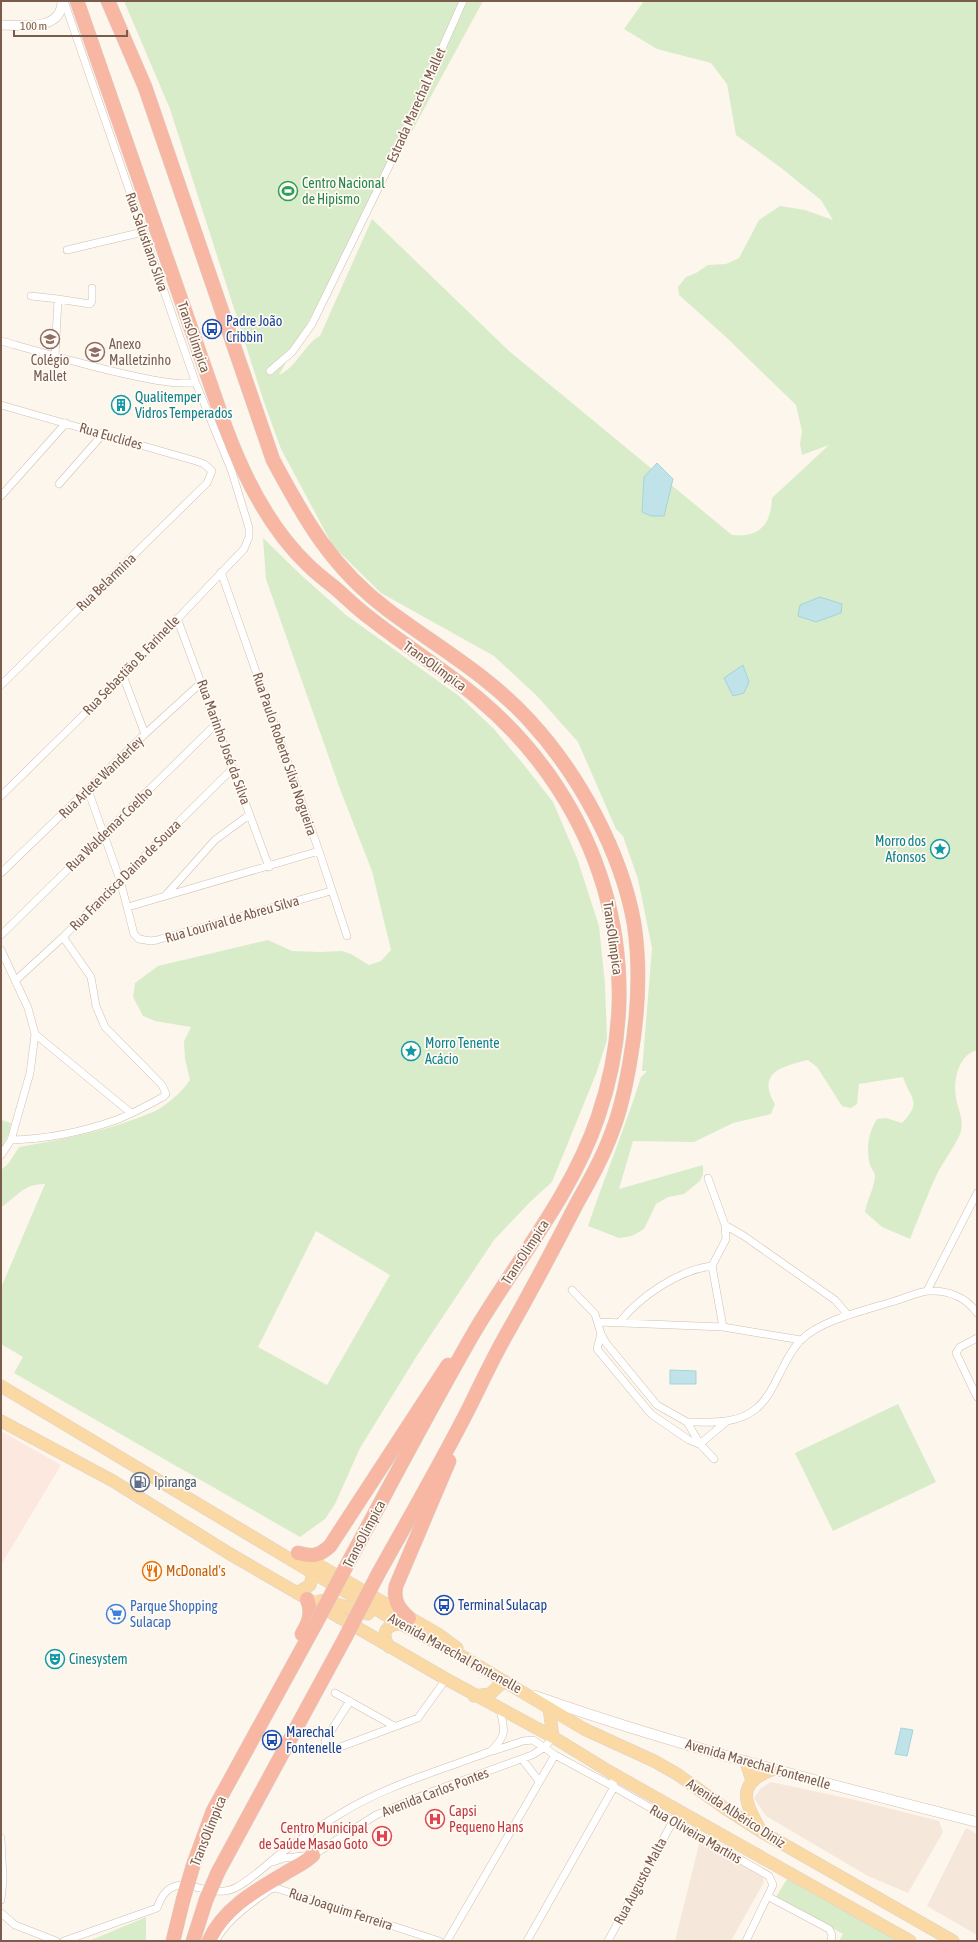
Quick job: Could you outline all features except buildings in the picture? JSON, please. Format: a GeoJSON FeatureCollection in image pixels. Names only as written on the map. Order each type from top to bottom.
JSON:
{"type":"FeatureCollection","features":[{"type":"Feature","properties":{"kind":"highway","name":"TransOlímpica"},"geometry":{"type":"LineString","coordinates":[[77,1],[232,444],[261,503],[282,535],[307,565],[366,616],[479,699],[509,727],[536,756],[569,805],[603,879],[612,915],[619,995],[617,1039],[608,1085],[598,1118],[582,1155],[562,1194],[468,1342],[349,1561],[309,1607],[236,1770],[213,1811],[193,1866],[173,1941]]}},
{"type":"Feature","properties":{"kind":"highway","name":"TransOlímpica"},"geometry":{"type":"LineString","coordinates":[[108,1],[145,87],[273,460],[293,500],[327,551],[352,578],[386,609],[466,665],[501,693],[527,718],[556,751],[588,801],[609,844],[621,877],[633,922],[638,964],[638,998],[634,1037],[624,1092],[613,1130],[599,1162],[559,1239],[502,1342],[470,1406],[218,1872],[206,1900],[193,1941]]}},
{"type":"Feature","properties":{"kind":"highway"},"geometry":{"type":"LineString","coordinates":[[70,16],[76,23],[96,73],[136,185],[149,210]]}},
{"type":"Feature","properties":{"kind":"highway"},"geometry":{"type":"LineString","coordinates":[[298,1553],[317,1555],[323,1553],[330,1546],[438,1378],[455,1355],[468,1342]]}},
{"type":"Feature","properties":{"kind":"highway"},"geometry":{"type":"LineString","coordinates":[[401,1620],[401,1610],[395,1599],[396,1586],[443,1477],[470,1406]]}},
{"type":"Feature","properties":{"kind":"highway"},"geometry":{"type":"LineString","coordinates":[[209,1941],[219,1924],[234,1907],[268,1883],[315,1854]]}},
{"type":"Feature","properties":{"kind":"main road","name":"Avenida Marechal Fontenelle"},"geometry":{"type":"LineString","coordinates":[[1,1386],[313,1573],[401,1620],[449,1641],[457,1647],[462,1656],[518,1690],[588,1714],[772,1770],[977,1822]]}},
{"type":"Feature","properties":{"kind":"main road","name":"Avenida Marechal Fontenelle"},"geometry":{"type":"LineString","coordinates":[[1,1421],[113,1481],[225,1551],[309,1607],[389,1646],[474,1696]]}},
{"type":"Feature","properties":{"kind":"main road"},"geometry":{"type":"LineString","coordinates":[[254,1538],[269,1540],[298,1553],[401,1620]]}},
{"type":"Feature","properties":{"kind":"main road"},"geometry":{"type":"LineString","coordinates":[[309,1607],[310,1585],[313,1573]]}},
{"type":"Feature","properties":{"kind":"main road"},"geometry":{"type":"LineString","coordinates":[[309,1607],[320,1600],[324,1600],[378,1617],[401,1620]]}},
{"type":"Feature","properties":{"kind":"main road"},"geometry":{"type":"LineString","coordinates":[[389,1646],[385,1636],[387,1628],[401,1620]]}},
{"type":"Feature","properties":{"kind":"main road"},"geometry":{"type":"LineString","coordinates":[[474,1696],[490,1694],[504,1681]]}},
{"type":"Feature","properties":{"kind":"main road","name":"Avenida Albérico Diniz"},"geometry":{"type":"LineString","coordinates":[[518,1690],[595,1735],[654,1761],[762,1832],[953,1941]]}},
{"type":"Feature","properties":{"kind":"main road","name":"Avenida Albérico Diniz"},"geometry":{"type":"LineString","coordinates":[[474,1696],[553,1737],[610,1772],[910,1941]]}},
{"type":"Feature","properties":{"kind":"main road"},"geometry":{"type":"LineString","coordinates":[[549,1708],[553,1737]]}},
{"type":"Feature","properties":{"kind":"main road"},"geometry":{"type":"LineString","coordinates":[[746,1762],[752,1781]]}},
{"type":"Feature","properties":{"kind":"main road"},"geometry":{"type":"LineString","coordinates":[[762,1832],[747,1806],[747,1796],[752,1781],[759,1775],[772,1770]]}},
{"type":"Feature","properties":{"kind":"street","name":"Rua Salustiano Silva"},"geometry":{"type":"LineString","coordinates":[[63,1],[70,16],[195,382],[232,472],[249,528]]}},
{"type":"Feature","properties":{"kind":"street"},"geometry":{"type":"LineString","coordinates":[[1,25],[40,25],[49,23],[59,12],[63,1]]}},
{"type":"Feature","properties":{"kind":"street","name":"Estrada Marechal Mallet"},"geometry":{"type":"LineString","coordinates":[[270,371],[298,346],[312,324],[395,154],[463,1]]}},
{"type":"Feature","properties":{"kind":"street"},"geometry":{"type":"LineString","coordinates":[[67,250],[143,232]]}},
{"type":"Feature","properties":{"kind":"street"},"geometry":{"type":"LineString","coordinates":[[31,296],[90,304],[92,300],[92,288]]}},
{"type":"Feature","properties":{"kind":"street"},"geometry":{"type":"LineString","coordinates":[[55,356],[58,299]]}},
{"type":"Feature","properties":{"kind":"street"},"geometry":{"type":"LineString","coordinates":[[1,341],[138,377],[184,384],[195,382]]}},
{"type":"Feature","properties":{"kind":"street","name":"Rua Euclides"},"geometry":{"type":"LineString","coordinates":[[1,405],[196,461],[210,468],[212,471],[210,478]]}},
{"type":"Feature","properties":{"kind":"street"},"geometry":{"type":"LineString","coordinates":[[1,496],[66,423]]}},
{"type":"Feature","properties":{"kind":"street"},"geometry":{"type":"LineString","coordinates":[[58,484],[104,434]]}},
{"type":"Feature","properties":{"kind":"street","name":"Rua Belarmina"},"geometry":{"type":"LineString","coordinates":[[1,685],[210,478]]}},
{"type":"Feature","properties":{"kind":"street","name":"Rua Sebastião B. Farinelle"},"geometry":{"type":"LineString","coordinates":[[1,796],[123,676],[244,549],[249,537],[249,528]]}},
{"type":"Feature","properties":{"kind":"street","name":"Rua Paulo Roberto Silva Nogueira"},"geometry":{"type":"LineString","coordinates":[[221,572],[319,851],[347,936]]}},
{"type":"Feature","properties":{"kind":"street","name":"Rua Marinho José da Silva"},"geometry":{"type":"LineString","coordinates":[[177,618],[202,682],[269,867]]}},
{"type":"Feature","properties":{"kind":"street"},"geometry":{"type":"LineString","coordinates":[[123,676],[145,734]]}},
{"type":"Feature","properties":{"kind":"street","name":"Rua Arlete Wanderley"},"geometry":{"type":"LineString","coordinates":[[1,873],[145,734],[202,682]]}},
{"type":"Feature","properties":{"kind":"street","name":"Rua Waldemar Coelho"},"geometry":{"type":"LineString","coordinates":[[1,935],[217,723]]}},
{"type":"Feature","properties":{"kind":"street","name":"Rua Francisca Daina de Souza"},"geometry":{"type":"LineString","coordinates":[[15,981],[62,937],[233,768]]}},
{"type":"Feature","properties":{"kind":"street"},"geometry":{"type":"LineString","coordinates":[[88,790],[105,833],[128,907],[269,867],[319,851]]}},
{"type":"Feature","properties":{"kind":"street"},"geometry":{"type":"LineString","coordinates":[[165,896],[215,840],[249,815]]}},
{"type":"Feature","properties":{"kind":"street","name":"Rua Lourival de Abreu Silva"},"geometry":{"type":"LineString","coordinates":[[128,907],[134,934],[139,939],[151,941],[332,892]]}},
{"type":"Feature","properties":{"kind":"street"},"geometry":{"type":"LineString","coordinates":[[11,1140],[53,1137],[95,1127],[163,1098],[166,1094],[164,1088],[105,1027],[96,1006],[91,977],[62,937]]}},
{"type":"Feature","properties":{"kind":"street"},"geometry":{"type":"LineString","coordinates":[[1,950],[28,1008],[35,1034],[30,1073],[11,1140],[1,1155]]}},
{"type":"Feature","properties":{"kind":"street"},"geometry":{"type":"LineString","coordinates":[[35,1034],[130,1113]]}},
{"type":"Feature","properties":{"kind":"street"},"geometry":{"type":"LineString","coordinates":[[708,1178],[725,1225],[726,1238],[712,1266],[723,1327]]}},
{"type":"Feature","properties":{"kind":"street"},"geometry":{"type":"LineString","coordinates":[[927,1291],[977,1193]]}},
{"type":"Feature","properties":{"kind":"street"},"geometry":{"type":"LineString","coordinates":[[725,1225],[744,1236],[836,1300],[848,1315]]}},
{"type":"Feature","properties":{"kind":"street"},"geometry":{"type":"LineString","coordinates":[[619,1323],[638,1301],[684,1273],[697,1268],[712,1266]]}},
{"type":"Feature","properties":{"kind":"street"},"geometry":{"type":"LineString","coordinates":[[572,1290],[591,1309],[599,1322],[601,1334],[606,1343],[657,1405],[687,1422],[700,1444],[714,1460]]}},
{"type":"Feature","properties":{"kind":"street"},"geometry":{"type":"LineString","coordinates":[[687,1422],[738,1420],[756,1408],[767,1396],[792,1352],[801,1340],[812,1331],[848,1315],[927,1291],[952,1294],[961,1298],[971,1304],[977,1314]]}},
{"type":"Feature","properties":{"kind":"street"},"geometry":{"type":"LineString","coordinates":[[599,1322],[723,1327],[801,1340]]}},
{"type":"Feature","properties":{"kind":"street"},"geometry":{"type":"LineString","coordinates":[[601,1334],[597,1350],[651,1414],[689,1440],[700,1444]]}},
{"type":"Feature","properties":{"kind":"street"},"geometry":{"type":"LineString","coordinates":[[977,1338],[960,1347],[956,1353],[977,1397]]}},
{"type":"Feature","properties":{"kind":"street"},"geometry":{"type":"LineString","coordinates":[[700,1444],[727,1421]]}},
{"type":"Feature","properties":{"kind":"street"},"geometry":{"type":"LineString","coordinates":[[350,1701],[327,1737],[325,1742],[327,1748],[335,1749],[418,1718],[446,1679]]}},
{"type":"Feature","properties":{"kind":"street"},"geometry":{"type":"LineString","coordinates":[[336,1693],[394,1726]]}},
{"type":"Feature","properties":{"kind":"street","name":"Avenida Carlos Pontes"},"geometry":{"type":"LineString","coordinates":[[64,1941],[156,1908],[164,1892],[172,1887],[186,1884],[214,1891],[225,1891],[237,1887],[310,1834],[340,1814],[373,1796],[491,1751],[501,1741],[504,1734],[500,1710]]}},
{"type":"Feature","properties":{"kind":"street","name":"Avenida Carlos Pontes"},"geometry":{"type":"LineString","coordinates":[[271,1862],[284,1858],[315,1854],[376,1816],[431,1792],[532,1755],[545,1747],[553,1737]]}},
{"type":"Feature","properties":{"kind":"street"},"geometry":{"type":"LineString","coordinates":[[491,1751],[528,1740],[533,1740],[545,1747],[555,1756],[614,1787]]}},
{"type":"Feature","properties":{"kind":"street"},"geometry":{"type":"LineString","coordinates":[[447,1941],[539,1781],[555,1756]]}},
{"type":"Feature","properties":{"kind":"street"},"geometry":{"type":"LineString","coordinates":[[522,1759],[539,1781]]}},
{"type":"Feature","properties":{"kind":"street"},"geometry":{"type":"LineString","coordinates":[[527,1941],[614,1787],[610,1772]]}},
{"type":"Feature","properties":{"kind":"street","name":"Rua Oliveira Martins"},"geometry":{"type":"LineString","coordinates":[[614,1787],[769,1876],[773,1886],[769,1897]]}},
{"type":"Feature","properties":{"kind":"street","name":"Rua Augusto Malta"},"geometry":{"type":"LineString","coordinates":[[608,1941],[673,1821]]}},
{"type":"Feature","properties":{"kind":"street"},"geometry":{"type":"LineString","coordinates":[[310,1834],[307,1845],[315,1854]]}},
{"type":"Feature","properties":{"kind":"street"},"geometry":{"type":"LineString","coordinates":[[1,1838],[3,1880],[1,1900]]}},
{"type":"Feature","properties":{"kind":"street","name":"Rua Joaquim Ferreira"},"geometry":{"type":"LineString","coordinates":[[216,1941],[231,1921],[247,1907],[272,1889],[279,1888],[439,1941]]}},
{"type":"Feature","properties":{"kind":"street"},"geometry":{"type":"LineString","coordinates":[[746,1941],[769,1897],[829,1929],[832,1935],[830,1941]]}},
{"type":"Feature","properties":{"kind":"street"},"geometry":{"type":"LineString","coordinates":[[1,1913],[15,1926],[56,1941]]}},
{"type":"Feature","properties":{"kind":"shaded area"},"geometry":{"type":"Polygon","coordinates":[[[1,1431],[61,1465],[1,1565],[1,1431]]]}},
{"type":"Feature","properties":{"kind":"shaded area"},"geometry":{"type":"Polygon","coordinates":[[[771,1782],[860,1801],[939,1821],[943,1832],[908,1893],[868,1876],[766,1816],[754,1798],[761,1788],[771,1782]]]}},
{"type":"Feature","properties":{"kind":"shaded area"},"geometry":{"type":"Polygon","coordinates":[[[966,1828],[977,1834],[977,1935],[927,1906],[966,1828]]]}},
{"type":"Feature","properties":{"kind":"shaded area"},"geometry":{"type":"Polygon","coordinates":[[[700,1840],[763,1875],[764,1882],[731,1941],[675,1941],[700,1840]]]}},
{"type":"Feature","properties":{"kind":"green space"},"geometry":{"type":"Polygon","coordinates":[[[124,1],[483,1],[279,375],[291,367],[310,343],[320,336],[372,219],[509,351],[732,535],[742,535],[750,534],[762,527],[769,515],[772,498],[829,445],[802,455],[800,444],[802,431],[796,405],[726,337],[679,295],[678,287],[686,277],[696,273],[708,265],[726,264],[739,258],[759,220],[780,206],[805,210],[833,220],[821,200],[780,167],[736,135],[727,84],[711,63],[657,49],[624,29],[644,1],[977,1],[977,1050],[965,1057],[956,1077],[955,1091],[962,1122],[960,1135],[937,1174],[910,1239],[882,1227],[865,1212],[875,1176],[870,1165],[868,1153],[870,1135],[874,1124],[877,1119],[886,1118],[902,1123],[912,1110],[913,1100],[903,1077],[859,1084],[857,1104],[851,1108],[842,1106],[817,1067],[808,1060],[781,1068],[770,1078],[768,1085],[775,1104],[771,1114],[733,1123],[694,1142],[633,1141],[619,1189],[703,1165],[703,1174],[700,1181],[684,1194],[668,1197],[656,1204],[644,1229],[632,1236],[619,1238],[588,1226],[641,1077],[647,1071],[642,1071],[652,948],[638,879],[623,836],[616,829],[578,742],[537,696],[494,656],[381,593],[333,546],[281,449],[264,402],[170,109],[124,1]]]}},
{"type":"Feature","properties":{"kind":"green space"},"geometry":{"type":"Polygon","coordinates":[[[263,538],[301,575],[346,615],[459,696],[493,728],[553,802],[577,858],[599,926],[605,984],[607,1040],[596,1074],[552,1182],[530,1202],[494,1240],[418,1354],[360,1448],[335,1504],[325,1519],[300,1537],[14,1373],[23,1357],[1,1344],[1,1288],[45,1184],[26,1188],[1,1207],[1,1170],[8,1164],[19,1147],[104,1129],[153,1112],[168,1103],[190,1080],[185,1059],[184,1041],[191,1027],[155,1021],[143,1016],[133,997],[135,983],[158,966],[268,940],[292,951],[342,951],[351,954],[369,965],[381,961],[391,950],[372,871],[340,789],[266,579],[263,538]],[[316,1231],[258,1347],[327,1385],[390,1275],[316,1231]]]}},
{"type":"Feature","properties":{"kind":"green space"},"geometry":{"type":"Polygon","coordinates":[[[1,1120],[11,1123],[9,1133],[1,1149],[1,1120]]]}},
{"type":"Feature","properties":{"kind":"green space"},"geometry":{"type":"Polygon","coordinates":[[[898,1404],[936,1482],[833,1531],[795,1453],[898,1404]]]}},
{"type":"Feature","properties":{"kind":"green space"},"geometry":{"type":"Polygon","coordinates":[[[787,1879],[899,1941],[839,1941],[843,1934],[776,1897],[787,1879]]]}},
{"type":"Feature","properties":{"kind":"green space"},"geometry":{"type":"Polygon","coordinates":[[[146,1917],[146,1941],[89,1941],[146,1917]]]}},
{"type":"Feature","properties":{"kind":"water"},"geometry":{"type":"Polygon","coordinates":[[[657,463],[673,479],[664,516],[651,516],[642,512],[644,477],[657,463]]]}},
{"type":"Feature","properties":{"kind":"water"},"geometry":{"type":"Polygon","coordinates":[[[820,597],[842,604],[841,613],[816,622],[798,616],[800,605],[820,597]]]}},
{"type":"Feature","properties":{"kind":"water"},"geometry":{"type":"Polygon","coordinates":[[[743,665],[749,682],[744,693],[733,696],[724,678],[743,665]]]}},
{"type":"Feature","properties":{"kind":"water"},"geometry":{"type":"Polygon","coordinates":[[[670,1370],[696,1371],[696,1384],[670,1384],[670,1370]]]}},
{"type":"Feature","properties":{"kind":"water"},"geometry":{"type":"Polygon","coordinates":[[[901,1728],[913,1730],[907,1756],[895,1754],[901,1728]]]}},
{"type":"Feature","properties":{"kind":"place","name":"Centro Nacional de Hipismo"},"geometry":{"type":"Point","coordinates":[288,191]}},
{"type":"Feature","properties":{"kind":"place","name":"Padre João Cribbin"},"geometry":{"type":"Point","coordinates":[212,329]}},
{"type":"Feature","properties":{"kind":"place","name":"Colégio Mallet"},"geometry":{"type":"Point","coordinates":[50,339]}},
{"type":"Feature","properties":{"kind":"place","name":"Anexo Malletzinho"},"geometry":{"type":"Point","coordinates":[95,352]}},
{"type":"Feature","properties":{"kind":"place","name":"Qualitemper Vidros Temperados"},"geometry":{"type":"Point","coordinates":[121,405]}},
{"type":"Feature","properties":{"kind":"place","name":"Morro dos Afonsos"},"geometry":{"type":"Point","coordinates":[940,849]}},
{"type":"Feature","properties":{"kind":"place","name":"Morro Tenente Acácio"},"geometry":{"type":"Point","coordinates":[411,1051]}},
{"type":"Feature","properties":{"kind":"place","name":"Ipiranga"},"geometry":{"type":"Point","coordinates":[140,1482]}},
{"type":"Feature","properties":{"kind":"place","name":"McDonald's"},"geometry":{"type":"Point","coordinates":[152,1571]}},
{"type":"Feature","properties":{"kind":"place","name":"Terminal Sulacap"},"geometry":{"type":"Point","coordinates":[444,1605]}},
{"type":"Feature","properties":{"kind":"place","name":"Parque Shopping Sulacap"},"geometry":{"type":"Point","coordinates":[116,1614]}},
{"type":"Feature","properties":{"kind":"place","name":"Cinesystem"},"geometry":{"type":"Point","coordinates":[55,1659]}},
{"type":"Feature","properties":{"kind":"place","name":"Marechal Fontenelle"},"geometry":{"type":"Point","coordinates":[272,1740]}},
{"type":"Feature","properties":{"kind":"place","name":"Capsi Pequeno Hans"},"geometry":{"type":"Point","coordinates":[435,1819]}},
{"type":"Feature","properties":{"kind":"place","name":"Centro Municipal de Saúde Masao Goto"},"geometry":{"type":"Point","coordinates":[382,1836]}}]}
